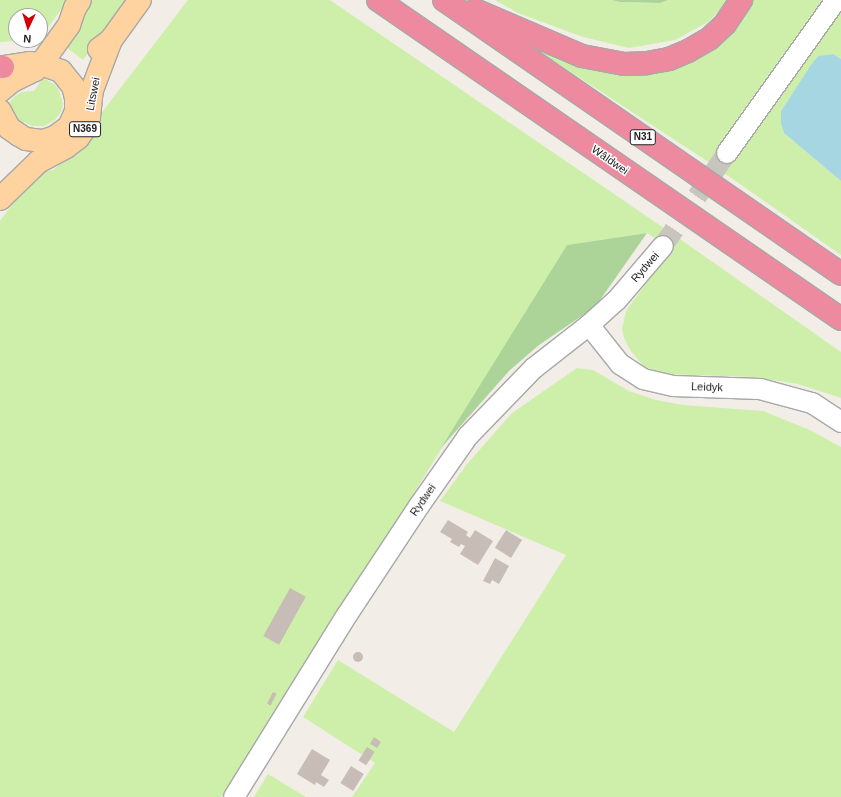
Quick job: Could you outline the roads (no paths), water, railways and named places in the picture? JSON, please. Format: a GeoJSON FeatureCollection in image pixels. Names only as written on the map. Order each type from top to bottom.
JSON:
{"type":"FeatureCollection","features":[{"type":"Feature","properties":{"kind":"highway","name":"Wâldwei"},"geometry":{"type":"LineString","coordinates":[[378,0],[841,319]]}},
{"type":"Feature","properties":{"kind":"highway","name":"N31"},"geometry":{"type":"LineString","coordinates":[[444,0],[841,274]]}},
{"type":"Feature","properties":{"kind":"highway"},"geometry":{"type":"LineString","coordinates":[[452,0],[582,56],[599,61],[624,64],[647,63],[669,59],[688,52],[709,39],[725,24],[741,0]]}},
{"type":"Feature","properties":{"kind":"main road","name":"Litswei"},"geometry":{"type":"LineString","coordinates":[[5,191],[38,162],[66,148],[78,138],[85,128],[89,117],[94,84],[111,40],[140,0]]}},
{"type":"Feature","properties":{"kind":"main road"},"geometry":{"type":"LineString","coordinates":[[0,91],[12,81],[35,70],[35,63],[69,25],[78,4]]}},
{"type":"Feature","properties":{"kind":"main road","name":"Litswei"},"geometry":{"type":"LineString","coordinates":[[73,86],[98,50],[111,40]]}},
{"type":"Feature","properties":{"kind":"main road"},"geometry":{"type":"LineString","coordinates":[[1,67],[35,63],[60,71],[73,86]]}},
{"type":"Feature","properties":{"kind":"main road","name":"N369"},"geometry":{"type":"LineString","coordinates":[[35,141],[43,141],[55,137],[69,127],[76,111],[76,98],[73,86]]}},
{"type":"Feature","properties":{"kind":"main road"},"geometry":{"type":"LineString","coordinates":[[0,112],[10,128],[26,139],[35,141]]}},
{"type":"Feature","properties":{"kind":"main road","name":"Litswei"},"geometry":{"type":"LineString","coordinates":[[5,191],[35,141]]}},
{"type":"Feature","properties":{"kind":"street"},"geometry":{"type":"LineString","coordinates":[[727,153],[836,0]]}},
{"type":"Feature","properties":{"kind":"street","name":"Rydwei"},"geometry":{"type":"LineString","coordinates":[[234,797],[347,615],[418,506],[468,436],[534,368],[589,325],[616,300],[663,246]]}},
{"type":"Feature","properties":{"kind":"street","name":"Leidyk"},"geometry":{"type":"LineString","coordinates":[[589,325],[620,364],[643,379],[673,386],[760,389],[812,403],[841,422]]}},
{"type":"Feature","properties":{"kind":"water"},"geometry":{"type":"Polygon","coordinates":[[[833,54],[841,59],[841,181],[784,133],[781,124],[781,111],[811,65],[818,56],[833,54]]]}},
{"type":"Feature","properties":{"kind":"tunnel"},"geometry":{"type":"LineString","coordinates":[[663,246],[727,153]]}}]}
